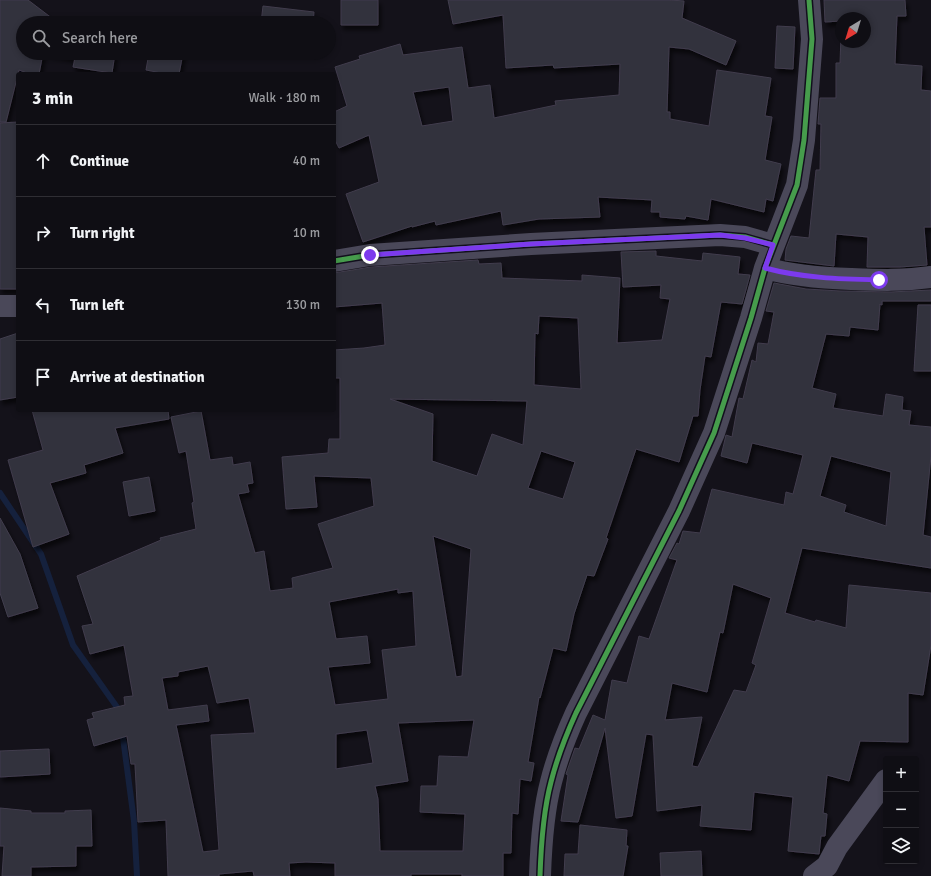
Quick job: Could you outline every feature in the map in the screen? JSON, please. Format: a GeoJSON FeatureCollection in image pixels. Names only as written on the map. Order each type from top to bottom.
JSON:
{"type":"FeatureCollection","features":[{"type":"Feature","properties":{"kind":"street"},"geometry":{"type":"LineString","coordinates":[[540,876],[544,821],[550,783],[564,740],[576,713],[679,511],[714,432],[751,318],[765,268],[797,185],[804,140],[812,39],[809,0]]}},
{"type":"Feature","properties":{"kind":"street"},"geometry":{"type":"LineString","coordinates":[[336,262],[370,255],[720,235],[745,238],[773,245]]}},
{"type":"Feature","properties":{"kind":"street"},"geometry":{"type":"LineString","coordinates":[[765,268],[784,274],[821,278],[915,280],[931,277]]}},
{"type":"Feature","properties":{"kind":"street"},"geometry":{"type":"LineString","coordinates":[[0,306],[16,306]]}},
{"type":"Feature","properties":{"kind":"street"},"geometry":{"type":"LineString","coordinates":[[814,876],[827,866],[838,847],[883,784]]}},
{"type":"Feature","properties":{"kind":"building"},"geometry":{"type":"Polygon","coordinates":[[[0,0],[28,0],[49,16],[16,16],[16,60],[42,60],[39,72],[24,72],[19,70],[18,72],[16,72],[16,82],[6,122],[0,122],[0,0]]]}},
{"type":"Feature","properties":{"kind":"building"},"geometry":{"type":"Polygon","coordinates":[[[341,0],[378,0],[378,25],[341,25],[341,0]]]}},
{"type":"Feature","properties":{"kind":"building"},"geometry":{"type":"Polygon","coordinates":[[[448,0],[684,1],[682,18],[736,41],[726,65],[689,49],[669,47],[667,112],[670,112],[670,119],[709,126],[717,70],[771,78],[765,116],[772,117],[765,160],[781,164],[773,201],[766,199],[764,212],[711,199],[708,220],[686,216],[685,219],[660,217],[660,212],[651,212],[652,200],[598,197],[600,217],[539,219],[503,225],[501,211],[436,225],[435,221],[412,226],[363,242],[346,194],[379,182],[369,135],[339,148],[336,142],[336,111],[347,106],[335,67],[360,59],[359,56],[400,44],[403,55],[462,47],[468,88],[490,85],[494,118],[556,105],[555,101],[619,95],[620,64],[554,68],[553,65],[506,68],[503,15],[453,24],[448,0]],[[449,87],[413,92],[422,126],[453,121],[449,87]]]}},
{"type":"Feature","properties":{"kind":"building"},"geometry":{"type":"Polygon","coordinates":[[[824,0],[905,0],[906,16],[897,16],[895,64],[922,66],[921,90],[931,91],[931,227],[924,227],[927,265],[867,267],[868,237],[836,234],[834,266],[785,260],[786,249],[791,236],[809,238],[816,170],[820,170],[821,124],[818,124],[820,98],[836,98],[836,63],[840,63],[841,48],[871,48],[871,12],[835,12],[835,21],[825,22],[824,0]]]}},
{"type":"Feature","properties":{"kind":"building"},"geometry":{"type":"Polygon","coordinates":[[[263,6],[314,12],[314,16],[262,16],[263,6]]]}},
{"type":"Feature","properties":{"kind":"building"},"geometry":{"type":"Polygon","coordinates":[[[777,26],[795,27],[793,69],[775,68],[777,26]]]}},
{"type":"Feature","properties":{"kind":"building"},"geometry":{"type":"Polygon","coordinates":[[[75,60],[114,60],[112,72],[73,67],[75,60]]]}},
{"type":"Feature","properties":{"kind":"building"},"geometry":{"type":"Polygon","coordinates":[[[148,60],[182,60],[179,72],[156,72],[146,70],[148,60]]]}},
{"type":"Feature","properties":{"kind":"building"},"geometry":{"type":"Polygon","coordinates":[[[16,122],[16,289],[0,289],[0,123],[16,122]]]}},
{"type":"Feature","properties":{"kind":"building"},"geometry":{"type":"Polygon","coordinates":[[[656,251],[656,256],[702,261],[703,253],[740,257],[738,274],[750,275],[742,304],[721,302],[711,357],[705,356],[698,416],[693,416],[679,462],[636,449],[606,538],[608,539],[594,576],[587,575],[574,614],[566,651],[553,648],[540,698],[539,697],[528,762],[534,763],[531,781],[520,779],[518,814],[512,813],[511,853],[503,853],[503,876],[411,874],[411,876],[335,876],[335,863],[306,862],[289,863],[290,876],[254,876],[253,871],[219,874],[219,876],[168,876],[166,820],[138,822],[135,764],[131,764],[127,736],[94,746],[87,720],[94,718],[92,713],[125,705],[124,697],[133,696],[124,645],[90,654],[82,626],[93,624],[77,576],[161,540],[160,538],[196,529],[192,503],[194,502],[186,451],[179,453],[171,417],[201,412],[210,460],[232,457],[233,465],[250,462],[253,483],[247,484],[249,492],[238,494],[255,553],[264,551],[270,591],[293,588],[292,578],[333,568],[318,524],[374,506],[371,478],[314,476],[317,507],[286,509],[282,457],[328,453],[329,439],[340,439],[340,378],[336,378],[336,350],[385,345],[382,303],[336,307],[336,273],[371,267],[478,260],[479,264],[501,263],[502,278],[582,281],[582,275],[620,278],[617,343],[662,340],[670,299],[660,298],[661,285],[623,287],[621,252],[656,251]],[[539,316],[538,334],[535,333],[534,385],[581,389],[578,318],[539,316]],[[390,399],[433,414],[432,461],[477,476],[492,434],[523,445],[527,401],[390,399]],[[541,451],[528,488],[563,499],[575,462],[541,451]],[[433,536],[456,677],[462,676],[471,549],[433,536]],[[398,589],[329,602],[336,639],[367,636],[370,663],[328,667],[335,705],[388,699],[382,650],[416,646],[413,591],[398,593],[398,589]],[[208,666],[178,672],[178,676],[162,678],[168,710],[207,705],[209,721],[176,725],[203,852],[219,850],[211,735],[255,733],[249,698],[217,703],[208,666]],[[474,720],[398,723],[408,781],[375,786],[378,799],[380,851],[463,851],[465,814],[420,812],[421,786],[437,786],[439,756],[468,757],[474,720]],[[367,730],[336,734],[336,769],[373,763],[367,730]]]}},
{"type":"Feature","properties":{"kind":"building"},"geometry":{"type":"Polygon","coordinates":[[[774,283],[806,289],[840,291],[891,292],[931,290],[931,301],[882,301],[882,305],[880,304],[878,330],[850,327],[849,336],[826,334],[812,388],[836,394],[833,408],[883,416],[886,394],[903,397],[902,410],[911,411],[909,425],[931,427],[931,456],[923,535],[931,537],[931,568],[802,548],[785,613],[815,622],[816,620],[846,628],[849,585],[931,593],[931,645],[923,695],[908,693],[908,742],[860,741],[849,781],[827,775],[823,813],[827,814],[825,836],[821,836],[819,854],[788,851],[793,797],[754,792],[751,830],[700,826],[702,805],[657,811],[653,735],[646,734],[632,816],[616,818],[605,728],[578,822],[561,821],[568,775],[566,774],[575,748],[579,749],[593,715],[605,720],[612,680],[627,683],[639,636],[649,639],[677,560],[669,558],[677,543],[679,544],[683,531],[700,533],[712,489],[784,505],[786,492],[793,494],[803,455],[752,443],[747,463],[721,456],[726,435],[732,437],[739,398],[743,399],[752,360],[756,362],[758,343],[768,344],[774,312],[766,311],[774,283]],[[831,456],[820,496],[846,505],[844,512],[886,526],[891,472],[831,456]],[[733,584],[723,633],[720,632],[707,692],[672,683],[665,720],[702,717],[692,766],[698,767],[734,690],[746,692],[756,665],[752,663],[771,598],[733,584]]]}},
{"type":"Feature","properties":{"kind":"building"},"geometry":{"type":"Polygon","coordinates":[[[918,305],[931,305],[931,371],[914,371],[918,305]]]}},
{"type":"Feature","properties":{"kind":"building"},"geometry":{"type":"Polygon","coordinates":[[[16,334],[16,397],[0,400],[0,339],[16,334]]]}},
{"type":"Feature","properties":{"kind":"building"},"geometry":{"type":"Polygon","coordinates":[[[33,412],[168,412],[169,419],[115,428],[123,453],[84,465],[86,473],[50,483],[69,534],[33,547],[8,460],[43,450],[33,412]]]}},
{"type":"Feature","properties":{"kind":"building"},"geometry":{"type":"Polygon","coordinates":[[[149,477],[155,511],[129,516],[123,482],[149,477]]]}},
{"type":"Feature","properties":{"kind":"building"},"geometry":{"type":"Polygon","coordinates":[[[0,518],[20,554],[38,608],[8,617],[0,593],[0,518]]]}},
{"type":"Feature","properties":{"kind":"building"},"geometry":{"type":"Polygon","coordinates":[[[49,749],[50,774],[0,777],[0,751],[49,749]]]}},
{"type":"Feature","properties":{"kind":"building"},"geometry":{"type":"Polygon","coordinates":[[[0,808],[31,811],[31,813],[65,813],[65,811],[91,810],[92,846],[76,846],[76,866],[31,867],[31,876],[2,876],[4,846],[0,846],[0,808]]]}},
{"type":"Feature","properties":{"kind":"building"},"geometry":{"type":"Polygon","coordinates":[[[580,825],[627,830],[626,846],[628,846],[623,876],[564,876],[565,854],[578,854],[580,825]]]}},
{"type":"Feature","properties":{"kind":"building"},"geometry":{"type":"Polygon","coordinates":[[[701,851],[702,876],[661,876],[660,853],[701,851]]]}},
{"type":"Feature","properties":{"kind":"waterway"},"geometry":{"type":"LineString","coordinates":[[0,493],[41,554],[73,645],[119,710],[119,713]]}},
{"type":"Feature","properties":{"kind":"waterway"},"geometry":{"type":"LineString","coordinates":[[122,730],[134,821],[137,876]]}},
{"type":"Feature","properties":{"kind":"cycle path"},"geometry":{"type":"LineString","coordinates":[[540,876],[544,817],[548,793],[562,747],[576,713],[679,511],[714,433],[751,318],[765,268],[797,185],[804,140],[812,39],[809,0]]}},
{"type":"Feature","properties":{"kind":"cycle path"},"geometry":{"type":"LineString","coordinates":[[336,261],[370,255],[531,244],[720,235],[745,237],[773,245]]}},
{"type":"Feature","properties":{"kind":"route"},"geometry":{"type":"LineString","coordinates":[[370,255],[531,244],[720,235],[745,238],[773,245],[765,268],[784,274],[821,278],[879,280]]}}]}
